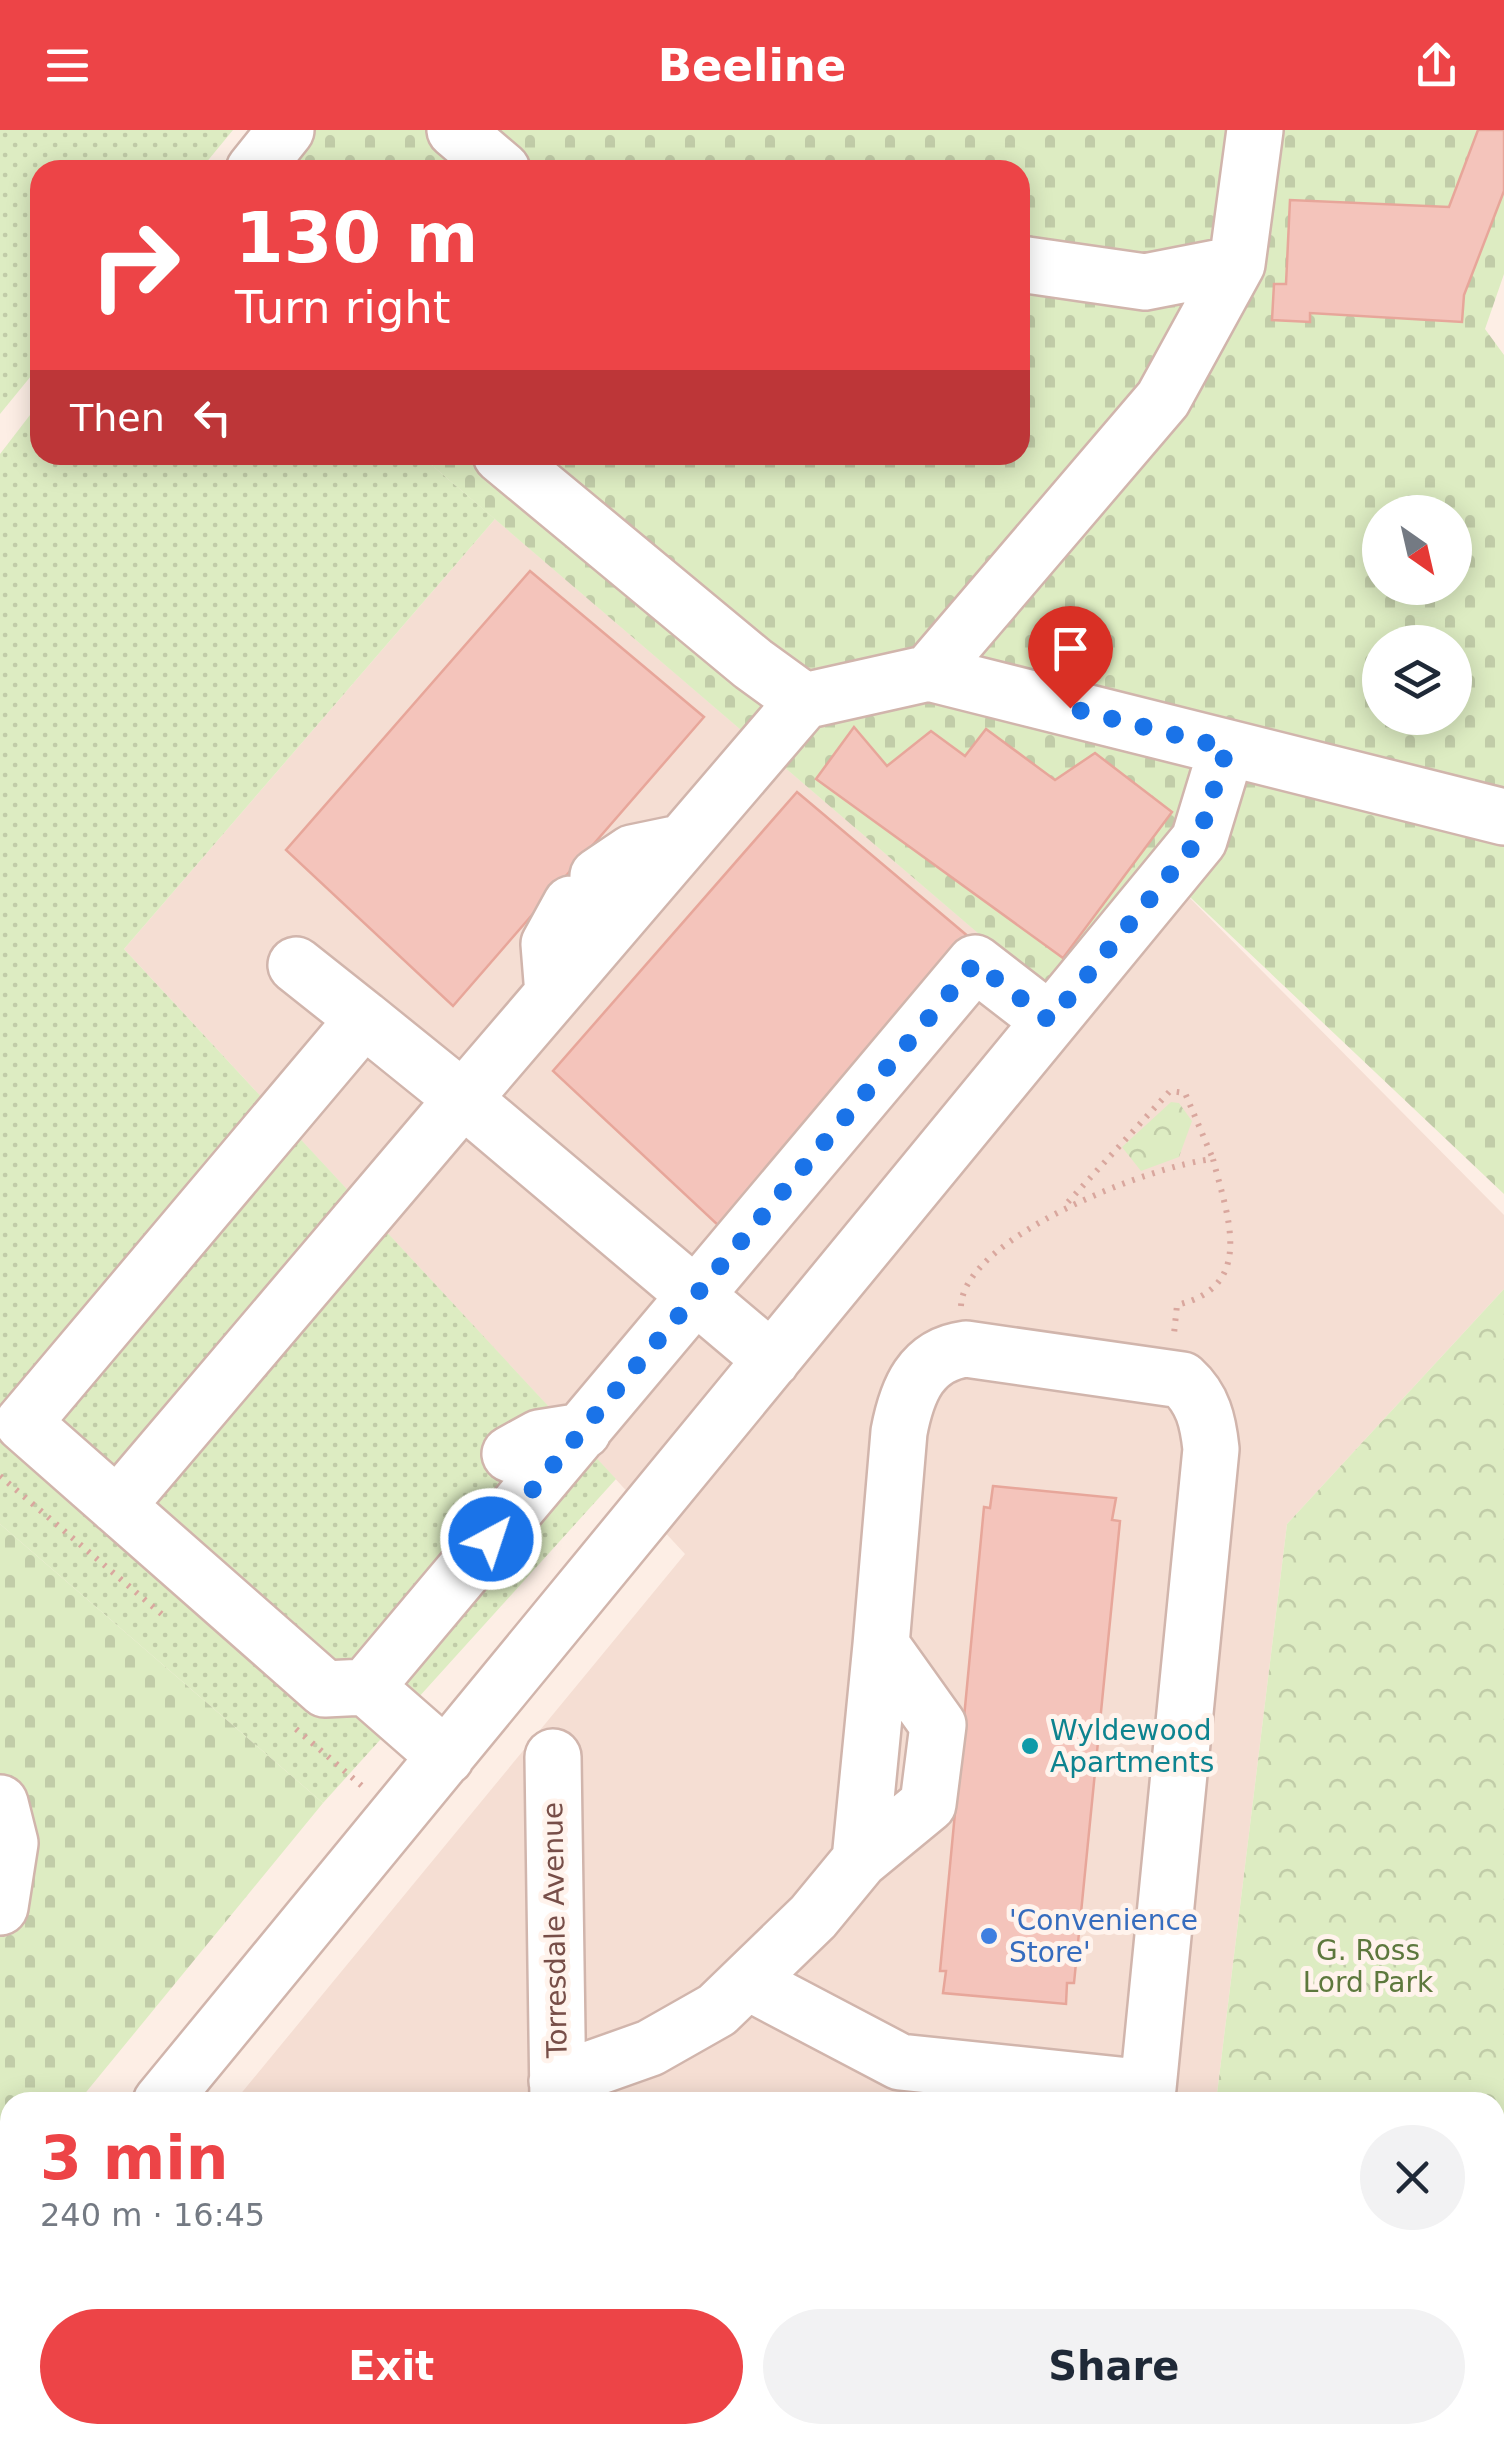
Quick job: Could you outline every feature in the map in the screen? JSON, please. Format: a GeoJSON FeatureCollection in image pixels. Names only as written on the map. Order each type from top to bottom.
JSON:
{"type":"FeatureCollection","features":[{"type":"Feature","properties":{"kind":"street"},"geometry":{"type":"LineString","coordinates":[[262,160],[286,130]]}},
{"type":"Feature","properties":{"kind":"street"},"geometry":{"type":"LineString","coordinates":[[454,130],[490,160]]}},
{"type":"Feature","properties":{"kind":"street"},"geometry":{"type":"LineString","coordinates":[[928,673],[1163,399],[1237,264],[1255,130]]}},
{"type":"Feature","properties":{"kind":"street"},"geometry":{"type":"LineString","coordinates":[[1030,265],[1146,282],[1237,264]]}},
{"type":"Feature","properties":{"kind":"street"},"geometry":{"type":"LineString","coordinates":[[513,465],[753,664],[804,701]]}},
{"type":"Feature","properties":{"kind":"street"},"geometry":{"type":"LineString","coordinates":[[117,1506],[804,701],[928,673],[1504,817]]}},
{"type":"Feature","properties":{"kind":"street"},"geometry":{"type":"LineString","coordinates":[[169,2092],[1198,840],[1227,748]]}},
{"type":"Feature","properties":{"kind":"street"},"geometry":{"type":"LineString","coordinates":[[553,994],[549,944],[585,890],[632,853],[683,843]]}},
{"type":"Feature","properties":{"kind":"street"},"geometry":{"type":"LineString","coordinates":[[366,1687],[975,963],[1050,1021]]}},
{"type":"Feature","properties":{"kind":"street"},"geometry":{"type":"LineString","coordinates":[[296,965],[463,1099],[772,1360]]}},
{"type":"Feature","properties":{"kind":"street"},"geometry":{"type":"LineString","coordinates":[[364,1019],[23,1423],[324,1688],[366,1687],[446,1757]]}},
{"type":"Feature","properties":{"kind":"street"},"geometry":{"type":"LineString","coordinates":[[557,2092],[677,2036],[717,2010],[748,1982],[860,1860],[928,1804],[938,1725],[881,1646],[899,1432],[905,1399],[930,1362],[946,1352],[966,1349],[1164,1374],[1182,1380],[1194,1391],[1207,1419],[1211,1449],[1148,2088],[900,2062],[748,1982]]}},
{"type":"Feature","properties":{"kind":"street"},"geometry":{"type":"LineString","coordinates":[[491,1539],[486,1508],[488,1487],[503,1462],[539,1438],[583,1431]]}},
{"type":"Feature","properties":{"kind":"street","name":"Torresdale Avenue"},"geometry":{"type":"LineString","coordinates":[[554,1757],[557,2092]]}},
{"type":"Feature","properties":{"kind":"street"},"geometry":{"type":"LineString","coordinates":[[0,1803],[10,1843],[0,1907]]}},
{"type":"Feature","properties":{"kind":"street"},"geometry":{"type":"LineString","coordinates":[[839,2031],[870,2025],[937,2028]]}},
{"type":"Feature","properties":{"kind":"path"},"geometry":{"type":"LineString","coordinates":[[961,1316],[961,1298],[972,1274],[1065,1205],[1170,1091],[1185,1093],[1212,1159],[1232,1254],[1216,1286],[1202,1297],[1177,1305],[1173,1338]]}},
{"type":"Feature","properties":{"kind":"path"},"geometry":{"type":"LineString","coordinates":[[1065,1205],[1142,1176],[1212,1159]]}},
{"type":"Feature","properties":{"kind":"shaded area"},"geometry":{"type":"Polygon","coordinates":[[[495,519],[1069,1011],[1173,881],[1504,1215],[1504,1289],[1287,1524],[1217,2092],[242,2092],[685,1554],[124,949],[495,519]]]}},
{"type":"Feature","properties":{"kind":"green space"},"geometry":{"type":"Polygon","coordinates":[[[0,130],[233,130],[208,160],[30,160],[30,377],[0,414],[0,130]]]}},
{"type":"Feature","properties":{"kind":"green space"},"geometry":{"type":"Polygon","coordinates":[[[253,130],[1504,130],[1504,274],[1485,329],[1504,355],[1504,1194],[1173,881],[1070,1012],[432,465],[1030,465],[1030,160],[229,160],[253,130]]]}},
{"type":"Feature","properties":{"kind":"green space"},"geometry":{"type":"Polygon","coordinates":[[[30,415],[30,465],[432,465],[495,519],[124,949],[616,1479],[323,1803],[0,1524],[0,454],[30,415]]]}},
{"type":"Feature","properties":{"kind":"green space"},"geometry":{"type":"Polygon","coordinates":[[[1171,1102],[1179,1103],[1192,1121],[1179,1157],[1141,1171],[1122,1147],[1171,1102]]]}},
{"type":"Feature","properties":{"kind":"green space","name":"G. Ross Lord Park"},"geometry":{"type":"Polygon","coordinates":[[[1504,1289],[1504,2092],[1217,2092],[1287,1524],[1504,1289]]]}},
{"type":"Feature","properties":{"kind":"green space"},"geometry":{"type":"Polygon","coordinates":[[[0,1524],[323,1803],[86,2092],[0,2092],[0,1524]]]}},
{"type":"Feature","properties":{"kind":"building"},"geometry":{"type":"Polygon","coordinates":[[[1478,130],[1504,130],[1504,191],[1464,295],[1462,322],[1310,313],[1310,322],[1272,320],[1274,284],[1286,284],[1290,200],[1449,207],[1478,130]]]}},
{"type":"Feature","properties":{"kind":"building"},"geometry":{"type":"Polygon","coordinates":[[[530,571],[704,717],[453,1006],[286,850],[530,571]]]}},
{"type":"Feature","properties":{"kind":"building"},"geometry":{"type":"Polygon","coordinates":[[[854,727],[887,766],[931,731],[965,756],[986,729],[1055,780],[1095,753],[1172,812],[1063,958],[816,779],[854,727]]]}},
{"type":"Feature","properties":{"kind":"building"},"geometry":{"type":"Polygon","coordinates":[[[797,792],[970,938],[720,1227],[553,1071],[797,792]]]}},
{"type":"Feature","properties":{"kind":"building","name":"Wyldewood Apartments"},"geometry":{"type":"Polygon","coordinates":[[[993,1486],[1116,1498],[1112,1520],[1120,1521],[1074,1983],[1067,1983],[1066,2004],[943,1993],[946,1971],[940,1971],[984,1507],[990,1508],[993,1486]]]}},
{"type":"Feature","properties":{"kind":"place","name":"Wyldewood Apartments"},"geometry":{"type":"Point","coordinates":[1030,1746]}},
{"type":"Feature","properties":{"kind":"place","name":"'Convenience Store'"},"geometry":{"type":"Point","coordinates":[989,1936]}},
{"type":"Feature","properties":{"kind":"route"},"geometry":{"type":"LineString","coordinates":[[491,1539],[975,963],[1050,1021],[1198,840],[1227,748],[1070,708]]}}]}
